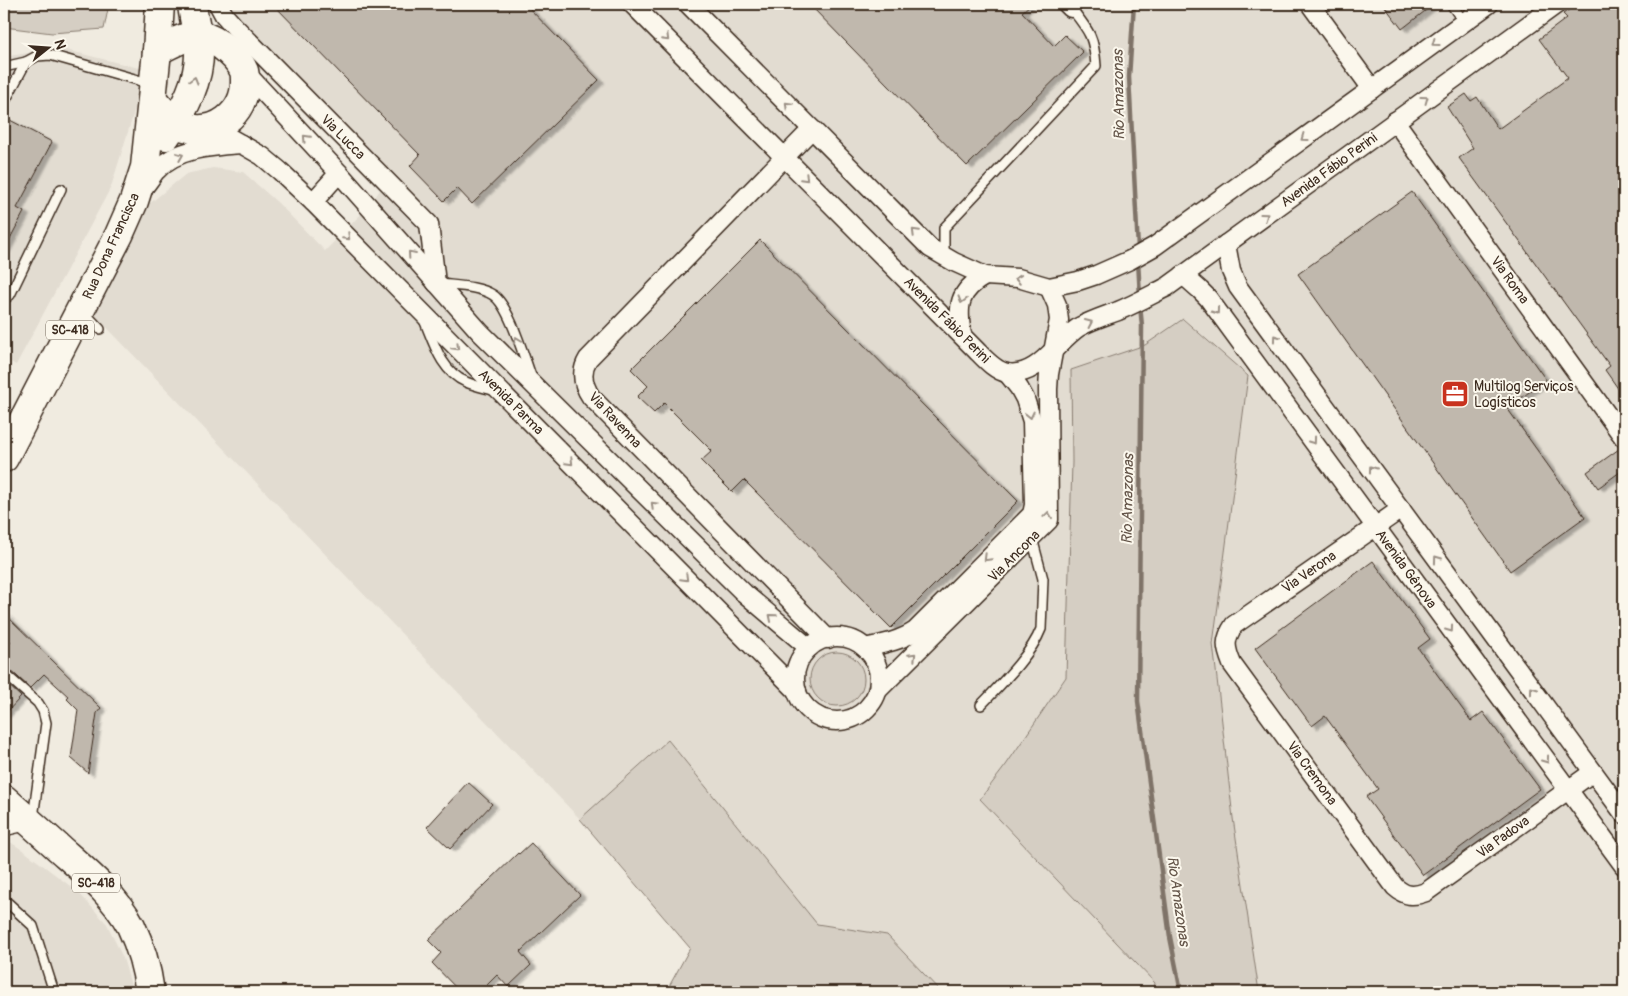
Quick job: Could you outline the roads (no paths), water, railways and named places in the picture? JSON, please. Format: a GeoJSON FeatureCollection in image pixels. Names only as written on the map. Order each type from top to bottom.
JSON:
{"type":"FeatureCollection","features":[{"type":"Feature","properties":{"kind":"main road","name":"Rua Dona Francisca"},"geometry":{"type":"LineString","coordinates":[[4,458],[119,235],[134,201],[145,167],[158,51],[160,4]]}},
{"type":"Feature","properties":{"kind":"main road","name":"Rua Dona Francisca"},"geometry":{"type":"LineString","coordinates":[[145,167],[176,122],[194,84],[198,68],[199,48],[192,4]]}},
{"type":"Feature","properties":{"kind":"main road"},"geometry":{"type":"LineString","coordinates":[[153,92],[165,114],[183,127],[198,130],[213,128],[230,118],[241,105],[245,90],[245,72],[227,50],[213,40],[198,35],[179,40],[158,51]]}},
{"type":"Feature","properties":{"kind":"main road","name":"SC-418"},"geometry":{"type":"LineString","coordinates":[[4,799],[89,874],[118,907],[130,926],[141,952],[150,992]]}},
{"type":"Feature","properties":{"kind":"street","name":"Via Lucca"},"geometry":{"type":"LineString","coordinates":[[218,4],[224,15],[233,25],[429,224],[436,284]]}},
{"type":"Feature","properties":{"kind":"street","name":"Avenida Fábio Perini"},"geometry":{"type":"LineString","coordinates":[[632,4],[976,350],[992,365],[1007,373],[1021,372],[1033,368],[1078,328],[1156,293],[1183,276],[1557,4]]}},
{"type":"Feature","properties":{"kind":"street"},"geometry":{"type":"LineString","coordinates":[[688,4],[930,248],[944,257],[985,276],[1018,278],[1049,287],[1096,275],[1156,246],[1489,4]]}},
{"type":"Feature","properties":{"kind":"street"},"geometry":{"type":"LineString","coordinates":[[1310,4],[1372,89]]}},
{"type":"Feature","properties":{"kind":"street","name":"Avenida Parma"},"geometry":{"type":"LineString","coordinates":[[245,72],[340,173],[480,332],[744,593],[810,648]]}},
{"type":"Feature","properties":{"kind":"street","name":"Via Roma"},"geometry":{"type":"LineString","coordinates":[[1395,121],[1624,438]]}},
{"type":"Feature","properties":{"kind":"street","name":"Avenida Parma"},"geometry":{"type":"LineString","coordinates":[[213,128],[262,156],[313,202],[797,691]]}},
{"type":"Feature","properties":{"kind":"street","name":"Via Ravenna"},"geometry":{"type":"LineString","coordinates":[[812,129],[588,359],[584,365],[583,373],[587,390],[591,397],[828,638]]}},
{"type":"Feature","properties":{"kind":"street"},"geometry":{"type":"LineString","coordinates":[[134,201],[156,170],[170,159],[205,148],[242,144]]}},
{"type":"Feature","properties":{"kind":"street"},"geometry":{"type":"LineString","coordinates":[[313,202],[340,173]]}},
{"type":"Feature","properties":{"kind":"street"},"geometry":{"type":"LineString","coordinates":[[1226,244],[1231,271],[1238,286],[1624,814]]}},
{"type":"Feature","properties":{"kind":"street"},"geometry":{"type":"LineString","coordinates":[[962,335],[959,319],[960,305],[964,292],[985,276]]}},
{"type":"Feature","properties":{"kind":"street","name":"Avenida Gênova"},"geometry":{"type":"LineString","coordinates":[[1183,276],[1208,298],[1624,866]]}},
{"type":"Feature","properties":{"kind":"street"},"geometry":{"type":"LineString","coordinates":[[421,312],[436,284]]}},
{"type":"Feature","properties":{"kind":"street"},"geometry":{"type":"LineString","coordinates":[[1049,287],[1057,305],[1059,320],[1053,350]]}},
{"type":"Feature","properties":{"kind":"street","name":"Via Ancona"},"geometry":{"type":"LineString","coordinates":[[878,690],[1046,524],[1049,515],[1048,389],[1053,350]]}},
{"type":"Feature","properties":{"kind":"street","name":"Via Ancona"},"geometry":{"type":"LineString","coordinates":[[865,648],[896,641],[915,631],[1032,514],[1034,505],[1032,422],[1025,399],[1007,373]]}},
{"type":"Feature","properties":{"kind":"street","name":"Via Verona"},"geometry":{"type":"LineString","coordinates":[[1226,642],[1228,634],[1234,625],[1401,509]]}},
{"type":"Feature","properties":{"kind":"street"},"geometry":{"type":"LineString","coordinates":[[828,638],[854,641],[865,648],[877,667],[878,690],[873,701],[865,711],[844,721],[820,718],[802,702],[797,691],[797,668],[802,657],[810,648],[828,638]]}},
{"type":"Feature","properties":{"kind":"street","name":"Via Cremona"},"geometry":{"type":"LineString","coordinates":[[1226,642],[1227,653],[1238,672],[1395,887],[1402,893],[1410,896]]}},
{"type":"Feature","properties":{"kind":"street","name":"Via Padova"},"geometry":{"type":"LineString","coordinates":[[1410,896],[1426,892],[1594,772]]}},
{"type":"Feature","properties":{"kind":"lane"},"geometry":{"type":"LineString","coordinates":[[1451,4],[1464,22]]}},
{"type":"Feature","properties":{"kind":"lane"},"geometry":{"type":"LineString","coordinates":[[944,257],[944,228],[1096,66],[1095,48],[1089,31],[1069,6]]}},
{"type":"Feature","properties":{"kind":"lane"},"geometry":{"type":"LineString","coordinates":[[4,67],[26,62],[37,56],[50,56],[153,92]]}},
{"type":"Feature","properties":{"kind":"lane"},"geometry":{"type":"LineString","coordinates":[[4,103],[26,62]]}},
{"type":"Feature","properties":{"kind":"lane"},"geometry":{"type":"LineString","coordinates":[[4,299],[10,294],[61,189]]}},
{"type":"Feature","properties":{"kind":"lane"},"geometry":{"type":"LineString","coordinates":[[436,284],[481,290],[493,295],[501,303],[508,316],[534,385]]}},
{"type":"Feature","properties":{"kind":"lane"},"geometry":{"type":"LineString","coordinates":[[81,310],[100,330]]}},
{"type":"Feature","properties":{"kind":"lane"},"geometry":{"type":"LineString","coordinates":[[981,706],[1012,674],[1041,629],[1044,579],[1032,538]]}},
{"type":"Feature","properties":{"kind":"lane"},"geometry":{"type":"LineString","coordinates":[[4,672],[38,703],[43,711],[46,723],[32,824],[4,831]]}},
{"type":"Feature","properties":{"kind":"lane"},"geometry":{"type":"LineString","coordinates":[[4,901],[34,926],[54,992]]}},
{"type":"Feature","properties":{"kind":"waterway","name":"Rio Amazonas"},"geometry":{"type":"LineString","coordinates":[[1134,4],[1129,77],[1138,249]]}},
{"type":"Feature","properties":{"kind":"waterway","name":"Rio Amazonas"},"geometry":{"type":"LineString","coordinates":[[1138,260],[1140,297]]}},
{"type":"Feature","properties":{"kind":"waterway","name":"Rio Amazonas"},"geometry":{"type":"LineString","coordinates":[[1140,305],[1142,326],[1138,701],[1170,937],[1181,992]]}},
{"type":"Feature","properties":{"kind":"place","name":"Multilog Serviços Logísticos"},"geometry":{"type":"Point","coordinates":[1455,394]}}]}
